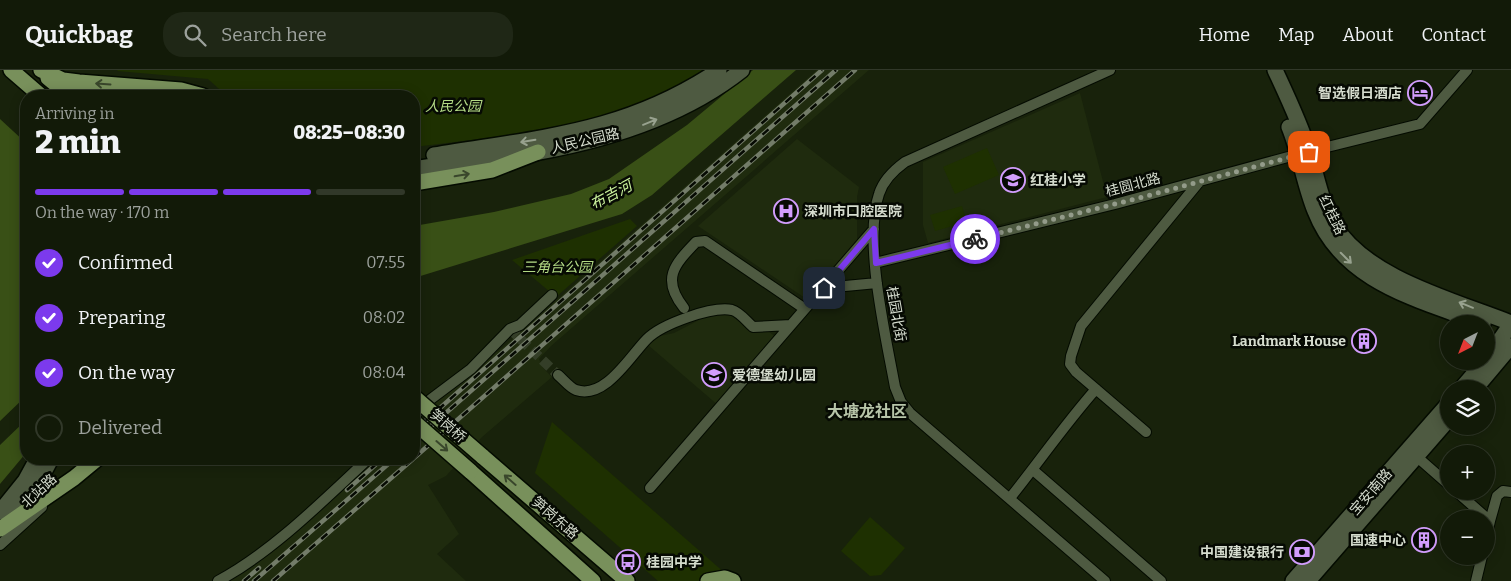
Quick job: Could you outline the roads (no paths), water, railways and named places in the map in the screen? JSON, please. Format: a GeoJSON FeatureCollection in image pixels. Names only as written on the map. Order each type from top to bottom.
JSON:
{"type":"FeatureCollection","features":[{"type":"Feature","properties":{"kind":"main road"},"geometry":{"type":"LineString","coordinates":[[10,70],[33,90]]}},
{"type":"Feature","properties":{"kind":"main road"},"geometry":{"type":"LineString","coordinates":[[40,70],[63,90]]}},
{"type":"Feature","properties":{"kind":"main road"},"geometry":{"type":"LineString","coordinates":[[40,70],[71,81],[182,90]]}},
{"type":"Feature","properties":{"kind":"main road","name":"人民公园路"},"geometry":{"type":"LineString","coordinates":[[420,158],[548,138],[602,126],[642,111],[676,95],[719,70]]}},
{"type":"Feature","properties":{"kind":"main road","name":"人民公园路"},"geometry":{"type":"LineString","coordinates":[[420,168],[538,152],[598,140],[650,122],[712,91],[742,70]]}},
{"type":"Feature","properties":{"kind":"main road","name":"红桂路"},"geometry":{"type":"LineString","coordinates":[[1265,70],[1304,153],[1314,210],[1327,237],[1348,261],[1374,280],[1462,315]]}},
{"type":"Feature","properties":{"kind":"main road","name":"红桂路"},"geometry":{"type":"LineString","coordinates":[[1275,70],[1304,153],[1324,202],[1334,225],[1350,246],[1364,259],[1392,276],[1510,332]]}},
{"type":"Feature","properties":{"kind":"main road"},"geometry":{"type":"LineString","coordinates":[[420,182],[492,170],[538,152]]}},
{"type":"Feature","properties":{"kind":"main road","name":"红桂路"},"geometry":{"type":"LineString","coordinates":[[1495,327],[1510,332]]}},
{"type":"Feature","properties":{"kind":"main road"},"geometry":{"type":"LineString","coordinates":[[1495,350],[1510,332]]}},
{"type":"Feature","properties":{"kind":"main road"},"geometry":{"type":"LineString","coordinates":[[1481,380],[1510,332]]}},
{"type":"Feature","properties":{"kind":"main road"},"geometry":{"type":"LineString","coordinates":[[1469,380],[1477,370]]}},
{"type":"Feature","properties":{"kind":"main road","name":"笋岗桥"},"geometry":{"type":"LineString","coordinates":[[420,402],[482,456]]}},
{"type":"Feature","properties":{"kind":"main road","name":"宝安南路"},"geometry":{"type":"LineString","coordinates":[[1293,581],[1440,413]]}},
{"type":"Feature","properties":{"kind":"main road","name":"笋岗桥"},"geometry":{"type":"LineString","coordinates":[[420,427],[470,471]]}},
{"type":"Feature","properties":{"kind":"main road","name":"宝安南路"},"geometry":{"type":"LineString","coordinates":[[1308,581],[1440,429]]}},
{"type":"Feature","properties":{"kind":"main road","name":"笋岗东路"},"geometry":{"type":"LineString","coordinates":[[482,456],[627,581]]}},
{"type":"Feature","properties":{"kind":"main road"},"geometry":{"type":"LineString","coordinates":[[0,529],[23,505],[35,465]]}},
{"type":"Feature","properties":{"kind":"main road"},"geometry":{"type":"LineString","coordinates":[[0,512],[30,485],[46,465]]}},
{"type":"Feature","properties":{"kind":"main road"},"geometry":{"type":"LineString","coordinates":[[0,529],[90,465]]}},
{"type":"Feature","properties":{"kind":"main road","name":"笋岗东路"},"geometry":{"type":"LineString","coordinates":[[470,471],[593,581]]}},
{"type":"Feature","properties":{"kind":"main road"},"geometry":{"type":"LineString","coordinates":[[546,539],[576,581]]}},
{"type":"Feature","properties":{"kind":"main road"},"geometry":{"type":"LineString","coordinates":[[708,581],[724,578],[733,581]]}},
{"type":"Feature","properties":{"kind":"street","name":"桂园北街"},"geometry":{"type":"LineString","coordinates":[[1105,581],[910,413],[901,402],[895,387],[877,283],[874,229],[879,194],[892,173],[905,162],[1110,70]]}},
{"type":"Feature","properties":{"kind":"street","name":"桂圆北路"},"geometry":{"type":"LineString","coordinates":[[876,263],[1420,124],[1467,70]]}},
{"type":"Feature","properties":{"kind":"street"},"geometry":{"type":"LineString","coordinates":[[1146,432],[1076,372],[1070,364],[1081,326],[1199,182]]}},
{"type":"Feature","properties":{"kind":"street"},"geometry":{"type":"LineString","coordinates":[[650,488],[874,229]]}},
{"type":"Feature","properties":{"kind":"street"},"geometry":{"type":"LineString","coordinates":[[684,308],[674,296],[672,284],[675,266],[696,242],[705,242],[805,310]]}},
{"type":"Feature","properties":{"kind":"street"},"geometry":{"type":"LineString","coordinates":[[824,288],[877,283]]}},
{"type":"Feature","properties":{"kind":"street"},"geometry":{"type":"LineString","coordinates":[[420,410],[431,399],[471,369],[510,329],[520,325],[552,295]]}},
{"type":"Feature","properties":{"kind":"street"},"geometry":{"type":"LineString","coordinates":[[558,375],[575,390],[591,390],[609,381],[648,337],[691,317],[719,309],[734,311],[753,327],[791,325]]}},
{"type":"Feature","properties":{"kind":"street"},"geometry":{"type":"LineString","coordinates":[[1010,498],[1033,470],[1041,456],[1096,389]]}},
{"type":"Feature","properties":{"kind":"street"},"geometry":{"type":"LineString","coordinates":[[1416,456],[1440,477]]}},
{"type":"Feature","properties":{"kind":"street"},"geometry":{"type":"LineString","coordinates":[[218,581],[263,550],[310,513],[362,465]]}},
{"type":"Feature","properties":{"kind":"street"},"geometry":{"type":"LineString","coordinates":[[1033,470],[1161,581]]}},
{"type":"Feature","properties":{"kind":"street","name":"北站路"},"geometry":{"type":"LineString","coordinates":[[0,545],[74,478]]}},
{"type":"Feature","properties":{"kind":"street"},"geometry":{"type":"LineString","coordinates":[[1493,510],[1496,496],[1503,491],[1511,492]]}},
{"type":"Feature","properties":{"kind":"street"},"geometry":{"type":"LineString","coordinates":[[1466,500],[1478,510]]}},
{"type":"Feature","properties":{"kind":"street"},"geometry":{"type":"LineString","coordinates":[[1476,581],[1480,565]]}},
{"type":"Feature","properties":{"kind":"water","name":"布吉河"},"geometry":{"type":"Polygon","coordinates":[[[753,70],[796,70],[652,195],[622,214],[420,276],[420,225],[494,212],[571,194],[609,179],[687,125],[753,70]]]}},
{"type":"Feature","properties":{"kind":"water"},"geometry":{"type":"Polygon","coordinates":[[[0,119],[20,137],[20,402],[0,421],[0,119]]]}},
{"type":"Feature","properties":{"kind":"water"},"geometry":{"type":"Polygon","coordinates":[[[20,426],[20,460],[0,484],[0,445],[20,426]]]}},
{"type":"Feature","properties":{"kind":"tunnel"},"geometry":{"type":"LineString","coordinates":[[510,329],[558,375]]}},
{"type":"Feature","properties":{"kind":"railway"},"geometry":{"type":"LineString","coordinates":[[420,426],[822,70]]}},
{"type":"Feature","properties":{"kind":"railway"},"geometry":{"type":"LineString","coordinates":[[420,436],[836,70]]}},
{"type":"Feature","properties":{"kind":"railway"},"geometry":{"type":"LineString","coordinates":[[420,453],[855,70]]}},
{"type":"Feature","properties":{"kind":"railway"},"geometry":{"type":"LineString","coordinates":[[347,490],[375,465]]}},
{"type":"Feature","properties":{"kind":"railway"},"geometry":{"type":"LineString","coordinates":[[254,581],[387,465]]}},
{"type":"Feature","properties":{"kind":"railway"},"geometry":{"type":"LineString","coordinates":[[273,581],[406,465]]}},
{"type":"Feature","properties":{"kind":"railway"},"geometry":{"type":"LineString","coordinates":[[244,581],[259,568]]}},
{"type":"Feature","properties":{"kind":"place","name":"智选假日酒店"},"geometry":{"type":"Point","coordinates":[1420,93]}},
{"type":"Feature","properties":{"kind":"place","name":"红桂小学"},"geometry":{"type":"Point","coordinates":[1013,180]}},
{"type":"Feature","properties":{"kind":"place","name":"深圳市口腔医院"},"geometry":{"type":"Point","coordinates":[786,211]}},
{"type":"Feature","properties":{"kind":"place","name":"Landmark House"},"geometry":{"type":"Point","coordinates":[1364,341]}},
{"type":"Feature","properties":{"kind":"place","name":"爱德堡幼儿园"},"geometry":{"type":"Point","coordinates":[714,375]}},
{"type":"Feature","properties":{"kind":"place","name":"国速中心"},"geometry":{"type":"Point","coordinates":[1424,540]}},
{"type":"Feature","properties":{"kind":"place","name":"中国建设银行"},"geometry":{"type":"Point","coordinates":[1302,552]}},
{"type":"Feature","properties":{"kind":"place","name":"桂园中学"},"geometry":{"type":"Point","coordinates":[628,562]}},
{"type":"Feature","properties":{"kind":"district","name":"大塘龙社区"},"geometry":{"type":"Point","coordinates":[867,411]}},
{"type":"Feature","properties":{"kind":"park label","name":"人民公园"},"geometry":{"type":"Point","coordinates":[453,106]}},
{"type":"Feature","properties":{"kind":"park label","name":"三角台公园"},"geometry":{"type":"Point","coordinates":[557,267]}}]}
